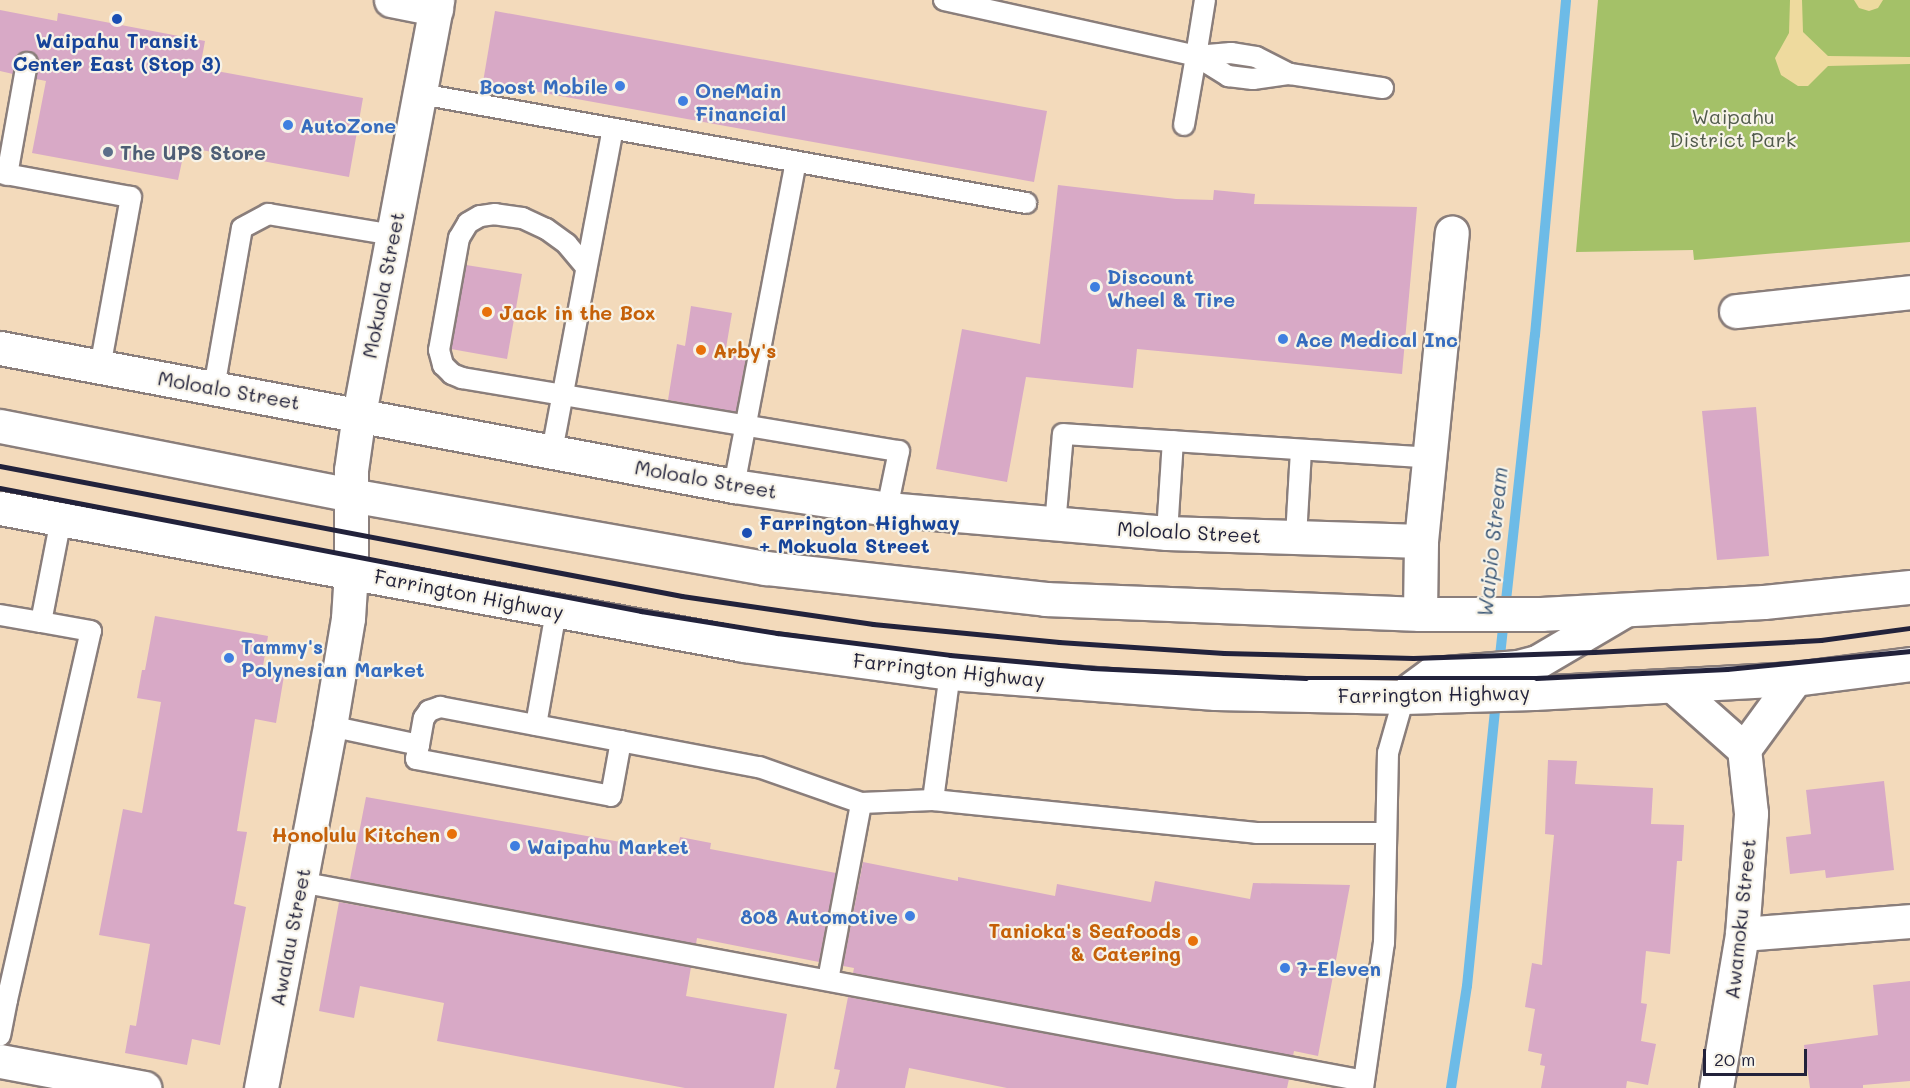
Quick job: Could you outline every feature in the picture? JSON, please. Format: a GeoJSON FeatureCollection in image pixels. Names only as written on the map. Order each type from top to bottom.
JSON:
{"type":"FeatureCollection","features":[{"type":"Feature","properties":{"kind":"main road"},"geometry":{"type":"LineString","coordinates":[[391,0],[436,5]]}},
{"type":"Feature","properties":{"kind":"main road","name":"Mokuola Street"},"geometry":{"type":"LineString","coordinates":[[351,572],[351,470],[359,414],[436,5]]}},
{"type":"Feature","properties":{"kind":"main road"},"geometry":{"type":"LineString","coordinates":[[1420,614],[1421,541],[1452,233]]}},
{"type":"Feature","properties":{"kind":"main road"},"geometry":{"type":"LineString","coordinates":[[1736,311],[1910,292]]}},
{"type":"Feature","properties":{"kind":"main road","name":"Moloalo Street"},"geometry":{"type":"LineString","coordinates":[[0,348],[734,486],[887,509],[1167,533],[1421,541]]}},
{"type":"Feature","properties":{"kind":"main road"},"geometry":{"type":"LineString","coordinates":[[0,426],[351,495],[766,568],[1056,600],[1420,614],[1541,614],[1764,602],[1910,587]]}},
{"type":"Feature","properties":{"kind":"main road","name":"Farrington Highway"},"geometry":{"type":"LineString","coordinates":[[0,508],[744,645],[950,673],[1215,693],[1404,697],[1461,682],[1536,677],[1673,686],[1795,679],[1910,664]]}},
{"type":"Feature","properties":{"kind":"main road","name":"Awalau Street"},"geometry":{"type":"LineString","coordinates":[[261,1088],[330,726],[348,618],[351,572]]}},
{"type":"Feature","properties":{"kind":"main road"},"geometry":{"type":"LineString","coordinates":[[1536,677],[1624,611]]}},
{"type":"Feature","properties":{"kind":"main road"},"geometry":{"type":"LineString","coordinates":[[1673,686],[1744,749],[1795,679]]}},
{"type":"Feature","properties":{"kind":"main road","name":"Awamoku Street"},"geometry":{"type":"LineString","coordinates":[[1716,1088],[1742,934],[1751,813],[1744,749]]}},
{"type":"Feature","properties":{"kind":"main road"},"geometry":{"type":"LineString","coordinates":[[1742,934],[1910,921]]}},
{"type":"Feature","properties":{"kind":"main road"},"geometry":{"type":"LineString","coordinates":[[0,1061],[144,1088]]}},
{"type":"Feature","properties":{"kind":"lane"},"geometry":{"type":"LineString","coordinates":[[944,0],[1196,56],[1231,53],[1256,57],[1290,74],[1383,88]]}},
{"type":"Feature","properties":{"kind":"lane"},"geometry":{"type":"LineString","coordinates":[[1184,125],[1205,0]]}},
{"type":"Feature","properties":{"kind":"lane"},"geometry":{"type":"LineString","coordinates":[[27,63],[4,174],[131,197],[100,367]]}},
{"type":"Feature","properties":{"kind":"lane"},"geometry":{"type":"LineString","coordinates":[[421,94],[1026,203]]}},
{"type":"Feature","properties":{"kind":"lane"},"geometry":{"type":"LineString","coordinates":[[552,451],[613,129]]}},
{"type":"Feature","properties":{"kind":"lane"},"geometry":{"type":"LineString","coordinates":[[734,486],[796,162]]}},
{"type":"Feature","properties":{"kind":"lane"},"geometry":{"type":"LineString","coordinates":[[214,388],[242,228],[268,214],[393,235]]}},
{"type":"Feature","properties":{"kind":"lane"},"geometry":{"type":"LineString","coordinates":[[586,267],[567,244],[546,229],[522,218],[495,214],[480,216],[468,223],[459,238],[439,350],[443,365],[452,374],[462,378],[899,450],[887,509]]}},
{"type":"Feature","properties":{"kind":"lane"},"geometry":{"type":"LineString","coordinates":[[1055,525],[1063,434],[1430,458]]}},
{"type":"Feature","properties":{"kind":"lane"},"geometry":{"type":"LineString","coordinates":[[1167,533],[1173,441]]}},
{"type":"Feature","properties":{"kind":"lane"},"geometry":{"type":"LineString","coordinates":[[1296,537],[1301,450]]}},
{"type":"Feature","properties":{"kind":"lane"},"geometry":{"type":"LineString","coordinates":[[41,622],[61,519]]}},
{"type":"Feature","properties":{"kind":"lane"},"geometry":{"type":"LineString","coordinates":[[536,725],[556,611]]}},
{"type":"Feature","properties":{"kind":"lane"},"geometry":{"type":"LineString","coordinates":[[0,615],[91,631],[3,999],[0,1035]]}},
{"type":"Feature","properties":{"kind":"lane"},"geometry":{"type":"LineString","coordinates":[[933,800],[950,673]]}},
{"type":"Feature","properties":{"kind":"lane"},"geometry":{"type":"LineString","coordinates":[[300,882],[828,980],[1364,1084],[1384,943],[1388,753],[1404,697]]}},
{"type":"Feature","properties":{"kind":"lane"},"geometry":{"type":"LineString","coordinates":[[621,741],[611,796],[416,759],[424,718],[429,711],[440,707],[536,725],[621,741],[759,767],[861,803],[933,800],[1256,833],[1386,833]]}},
{"type":"Feature","properties":{"kind":"lane"},"geometry":{"type":"LineString","coordinates":[[330,726],[418,745]]}},
{"type":"Feature","properties":{"kind":"lane"},"geometry":{"type":"LineString","coordinates":[[828,980],[861,803]]}},
{"type":"Feature","properties":{"kind":"green space","name":"Waipahu District Park"},"geometry":{"type":"Polygon","coordinates":[[[1598,0],[1910,0],[1910,242],[1694,260],[1693,250],[1576,252],[1598,0]]]}},
{"type":"Feature","properties":{"kind":"sand"},"geometry":{"type":"Polygon","coordinates":[[[1790,0],[1802,0],[1803,32],[1828,56],[1910,57],[1910,64],[1828,66],[1808,86],[1798,86],[1781,75],[1775,58],[1789,33],[1790,0]]]}},
{"type":"Feature","properties":{"kind":"sand"},"geometry":{"type":"Polygon","coordinates":[[[1854,0],[1883,0],[1878,8],[1869,11],[1859,8],[1854,0]]]}},
{"type":"Feature","properties":{"kind":"building"},"geometry":{"type":"Polygon","coordinates":[[[0,10],[57,21],[58,13],[205,41],[200,68],[363,98],[349,177],[185,147],[178,180],[32,153],[46,81],[36,79],[38,59],[30,51],[18,56],[13,74],[0,71],[0,10]]]}},
{"type":"Feature","properties":{"kind":"building"},"geometry":{"type":"Polygon","coordinates":[[[495,11],[1047,111],[1034,182],[483,82],[495,11]]]}},
{"type":"Feature","properties":{"kind":"building"},"geometry":{"type":"Polygon","coordinates":[[[1058,185],[1176,199],[1213,200],[1214,190],[1255,194],[1254,204],[1417,207],[1402,374],[1137,349],[1133,388],[1026,377],[1007,482],[936,469],[962,329],[1040,344],[1058,185]]]}},
{"type":"Feature","properties":{"kind":"building","name":"Jack in the Box"},"geometry":{"type":"Polygon","coordinates":[[[466,265],[522,274],[507,359],[451,349],[466,265]]]}},
{"type":"Feature","properties":{"kind":"building","name":"Arby's"},"geometry":{"type":"Polygon","coordinates":[[[691,306],[732,313],[725,354],[746,358],[736,412],[668,400],[677,344],[685,346],[691,306]]]}},
{"type":"Feature","properties":{"kind":"building"},"geometry":{"type":"Polygon","coordinates":[[[1756,407],[1769,556],[1717,560],[1702,411],[1756,407]]]}},
{"type":"Feature","properties":{"kind":"building"},"geometry":{"type":"Polygon","coordinates":[[[155,616],[268,636],[262,672],[284,676],[276,723],[255,719],[237,831],[247,832],[234,904],[246,907],[220,1045],[192,1039],[187,1065],[125,1053],[130,1025],[136,1026],[150,944],[99,935],[123,809],[142,813],[161,702],[137,698],[142,670],[145,670],[155,616]]]}},
{"type":"Feature","properties":{"kind":"building"},"geometry":{"type":"Polygon","coordinates":[[[1548,760],[1577,761],[1575,784],[1653,788],[1651,824],[1684,825],[1682,861],[1677,861],[1670,954],[1646,951],[1641,1003],[1647,1004],[1641,1041],[1656,1044],[1648,1085],[1627,1081],[1626,1088],[1541,1088],[1545,1066],[1540,1065],[1542,1054],[1528,1051],[1535,1009],[1525,1007],[1532,963],[1542,965],[1554,835],[1545,834],[1548,760]]]}},
{"type":"Feature","properties":{"kind":"building"},"geometry":{"type":"Polygon","coordinates":[[[1884,781],[1894,870],[1826,878],[1825,870],[1790,874],[1786,837],[1811,834],[1806,790],[1884,781]]]}},
{"type":"Feature","properties":{"kind":"building"},"geometry":{"type":"Polygon","coordinates":[[[366,797],[677,852],[680,837],[711,843],[710,849],[836,873],[819,962],[697,938],[696,944],[350,879],[366,797]]]}},
{"type":"Feature","properties":{"kind":"building"},"geometry":{"type":"Polygon","coordinates":[[[863,862],[958,881],[958,877],[1055,896],[1057,884],[1151,902],[1155,881],[1250,899],[1253,883],[1350,885],[1318,1056],[1294,1051],[1293,1056],[853,973],[854,968],[843,966],[863,862]]]}},
{"type":"Feature","properties":{"kind":"building"},"geometry":{"type":"Polygon","coordinates":[[[339,902],[691,967],[686,996],[787,1014],[774,1088],[685,1088],[437,1041],[444,1003],[360,986],[354,1018],[319,1011],[339,902]]]}},
{"type":"Feature","properties":{"kind":"building"},"geometry":{"type":"Polygon","coordinates":[[[1910,981],[1910,1081],[1863,1085],[1863,1088],[1810,1088],[1804,1045],[1878,1035],[1873,985],[1910,981]]]}},
{"type":"Feature","properties":{"kind":"building"},"geometry":{"type":"Polygon","coordinates":[[[848,997],[1289,1079],[1287,1088],[1007,1088],[909,1068],[905,1088],[836,1088],[840,1070],[834,1069],[848,997]]]}},
{"type":"Feature","properties":{"kind":"waterway","name":"Waipio Stream"},"geometry":{"type":"LineString","coordinates":[[1499,665],[1535,335],[1566,0]]}},
{"type":"Feature","properties":{"kind":"waterway","name":"Waipio Stream"},"geometry":{"type":"LineString","coordinates":[[1451,1088],[1467,986],[1496,699]]}},
{"type":"Feature","properties":{"kind":"railway"},"geometry":{"type":"LineString","coordinates":[[0,466],[682,596],[873,624],[1059,642],[1224,653],[1413,658],[1594,652],[1821,640],[1910,628]]}},
{"type":"Feature","properties":{"kind":"railway"},"geometry":{"type":"LineString","coordinates":[[0,488],[641,611],[777,633],[950,655],[1092,668],[1306,678],[1536,678],[1727,669],[1910,651]]}},
{"type":"Feature","properties":{"kind":"place","name":"Waipahu Transit Center East (Stop 3)"},"geometry":{"type":"Point","coordinates":[117,19]}},
{"type":"Feature","properties":{"kind":"place","name":"Boost Mobile"},"geometry":{"type":"Point","coordinates":[620,86]}},
{"type":"Feature","properties":{"kind":"place","name":"OneMain Financial"},"geometry":{"type":"Point","coordinates":[683,101]}},
{"type":"Feature","properties":{"kind":"place","name":"AutoZone"},"geometry":{"type":"Point","coordinates":[288,125]}},
{"type":"Feature","properties":{"kind":"place","name":"The UPS Store"},"geometry":{"type":"Point","coordinates":[108,152]}},
{"type":"Feature","properties":{"kind":"place","name":"Discount Wheel & Tire"},"geometry":{"type":"Point","coordinates":[1095,287]}},
{"type":"Feature","properties":{"kind":"place","name":"Jack in the Box"},"geometry":{"type":"Point","coordinates":[487,312]}},
{"type":"Feature","properties":{"kind":"place","name":"Ace Medical Inc"},"geometry":{"type":"Point","coordinates":[1283,339]}},
{"type":"Feature","properties":{"kind":"place","name":"Arby's"},"geometry":{"type":"Point","coordinates":[701,350]}},
{"type":"Feature","properties":{"kind":"place","name":"Farrington Highway + Mokuola Street"},"geometry":{"type":"Point","coordinates":[747,533]}},
{"type":"Feature","properties":{"kind":"place","name":"Tammy's Polynesian Market"},"geometry":{"type":"Point","coordinates":[229,658]}},
{"type":"Feature","properties":{"kind":"place","name":"Honolulu Kitchen"},"geometry":{"type":"Point","coordinates":[452,834]}},
{"type":"Feature","properties":{"kind":"place","name":"Waipahu Market"},"geometry":{"type":"Point","coordinates":[515,846]}},
{"type":"Feature","properties":{"kind":"place","name":"808 Automotive"},"geometry":{"type":"Point","coordinates":[910,916]}},
{"type":"Feature","properties":{"kind":"place","name":"Tanioka's Seafoods & Catering"},"geometry":{"type":"Point","coordinates":[1193,941]}},
{"type":"Feature","properties":{"kind":"place","name":"7-Eleven"},"geometry":{"type":"Point","coordinates":[1285,968]}}]}
